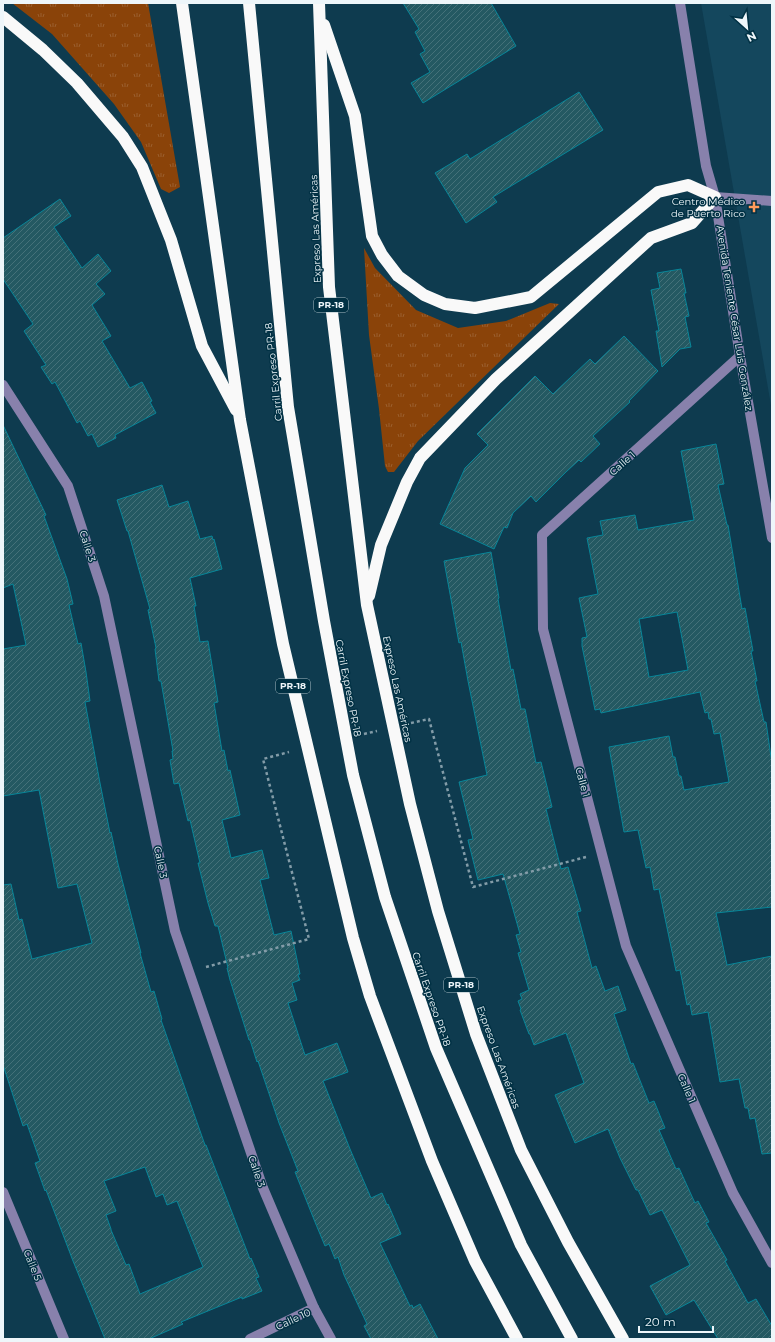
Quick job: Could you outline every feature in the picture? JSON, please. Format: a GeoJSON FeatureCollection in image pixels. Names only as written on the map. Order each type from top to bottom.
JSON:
{"type":"FeatureCollection","features":[{"type":"Feature","properties":{"kind":"highway","name":"PR-18"},"geometry":{"type":"LineString","coordinates":[[182,3],[240,420],[283,644],[351,930],[368,989],[432,1161],[475,1261],[517,1339]]}},
{"type":"Feature","properties":{"kind":"highway","name":"Carril Expreso PR-18"},"geometry":{"type":"LineString","coordinates":[[249,3],[288,407],[324,621],[353,775],[385,897],[436,1048],[522,1245],[572,1339]]}},
{"type":"Feature","properties":{"kind":"highway"},"geometry":{"type":"LineString","coordinates":[[319,7],[355,116],[372,236],[382,255],[398,276],[424,295],[445,304],[475,308],[531,297],[658,192],[688,185],[715,197],[692,223],[650,238],[496,379],[420,458],[407,482],[381,545],[367,605]]}},
{"type":"Feature","properties":{"kind":"highway","name":"Expreso Las Américas"},"geometry":{"type":"LineString","coordinates":[[319,7],[329,287],[367,605],[410,804],[438,911],[476,1034],[522,1150],[568,1242],[623,1339]]}},
{"type":"Feature","properties":{"kind":"highway"},"geometry":{"type":"LineString","coordinates":[[3,17],[43,50],[77,83],[123,137],[142,167],[171,240],[202,346],[240,420]]}},
{"type":"Feature","properties":{"kind":"street","name":"Avenida Teniente César Luis González"},"geometry":{"type":"LineString","coordinates":[[680,3],[706,166],[715,197],[740,356],[772,538]]}},
{"type":"Feature","properties":{"kind":"street"},"geometry":{"type":"LineString","coordinates":[[715,197],[772,201]]}},
{"type":"Feature","properties":{"kind":"street","name":"Calle 1"},"geometry":{"type":"LineString","coordinates":[[740,356],[542,535],[543,629],[626,946],[733,1194],[772,1263]]}},
{"type":"Feature","properties":{"kind":"street","name":"Calle 3"},"geometry":{"type":"LineString","coordinates":[[3,385],[68,486],[104,596],[175,930],[263,1188],[314,1308],[331,1339]]}},
{"type":"Feature","properties":{"kind":"street","name":"Calle 5"},"geometry":{"type":"LineString","coordinates":[[3,1192],[64,1339]]}},
{"type":"Feature","properties":{"kind":"street","name":"Calle 10"},"geometry":{"type":"LineString","coordinates":[[250,1339],[314,1308]]}},
{"type":"Feature","properties":{"kind":"path"},"geometry":{"type":"LineString","coordinates":[[429,719],[473,887],[602,853]]}},
{"type":"Feature","properties":{"kind":"path"},"geometry":{"type":"LineString","coordinates":[[189,972],[309,939],[263,759]]}},
{"type":"Feature","properties":{"kind":"shaded area","name":"Centro Médico de Puerto Rico"},"geometry":{"type":"Polygon","coordinates":[[[701,3],[772,3],[772,411],[701,3]]]}},
{"type":"Feature","properties":{"kind":"green space"},"geometry":{"type":"Polygon","coordinates":[[[12,3],[148,3],[180,187],[169,193],[161,189],[141,142],[114,104],[52,34],[12,3]]]}},
{"type":"Feature","properties":{"kind":"green space"},"geometry":{"type":"Polygon","coordinates":[[[364,248],[375,268],[416,310],[458,328],[506,321],[550,303],[559,304],[418,441],[394,472],[388,472],[385,466],[369,335],[364,248]]]}},
{"type":"Feature","properties":{"kind":"building"},"geometry":{"type":"Polygon","coordinates":[[[403,3],[491,3],[516,46],[423,103],[411,83],[430,72],[420,54],[425,51],[415,32],[419,29],[403,3]]]}},
{"type":"Feature","properties":{"kind":"building"},"geometry":{"type":"Polygon","coordinates":[[[579,92],[603,130],[493,197],[497,202],[466,223],[435,173],[467,154],[470,159],[579,92]]]}},
{"type":"Feature","properties":{"kind":"building"},"geometry":{"type":"Polygon","coordinates":[[[60,199],[71,216],[54,227],[82,268],[98,254],[111,271],[96,284],[105,294],[92,305],[111,336],[102,341],[130,388],[142,382],[152,401],[150,402],[156,413],[115,435],[116,438],[98,447],[92,434],[88,436],[80,421],[77,423],[55,382],[52,384],[41,367],[46,365],[24,331],[33,324],[3,279],[3,238],[60,199]]]}},
{"type":"Feature","properties":{"kind":"building"},"geometry":{"type":"Polygon","coordinates":[[[681,269],[689,316],[685,317],[691,347],[680,349],[662,367],[656,331],[659,331],[651,290],[660,288],[657,273],[681,269]]]}},
{"type":"Feature","properties":{"kind":"building"},"geometry":{"type":"Polygon","coordinates":[[[624,336],[658,371],[629,401],[630,402],[593,436],[600,444],[581,462],[579,460],[536,502],[531,496],[513,513],[507,528],[504,527],[494,549],[440,524],[465,468],[488,445],[477,434],[535,376],[553,394],[590,359],[595,364],[624,336]]]}},
{"type":"Feature","properties":{"kind":"building"},"geometry":{"type":"Polygon","coordinates":[[[3,425],[46,515],[44,516],[67,579],[73,604],[69,605],[78,644],[81,643],[86,672],[90,701],[85,702],[110,833],[111,832],[140,953],[151,992],[154,991],[162,1019],[161,1020],[205,1145],[250,1259],[251,1258],[259,1277],[256,1278],[262,1291],[242,1299],[242,1297],[181,1322],[183,1324],[149,1339],[105,1339],[46,1190],[45,1191],[35,1163],[40,1161],[27,1124],[23,1126],[3,1065],[3,885],[11,884],[19,920],[22,919],[32,959],[92,943],[77,884],[58,888],[39,790],[3,796],[3,649],[26,645],[13,584],[3,588],[3,425]],[[145,1167],[104,1181],[116,1211],[106,1215],[126,1265],[129,1264],[140,1294],[203,1267],[177,1201],[167,1205],[163,1194],[156,1197],[145,1167]]]}},
{"type":"Feature","properties":{"kind":"building"},"geometry":{"type":"Polygon","coordinates":[[[716,444],[724,484],[718,485],[728,525],[742,609],[745,608],[753,651],[751,651],[757,681],[755,681],[764,722],[766,722],[772,764],[772,907],[716,913],[727,965],[772,956],[772,1153],[762,1154],[755,1118],[750,1119],[748,1108],[745,1108],[739,1079],[720,1082],[708,1012],[692,1015],[690,1004],[687,1005],[680,970],[676,971],[659,889],[654,890],[650,867],[646,868],[638,830],[624,832],[609,747],[669,736],[673,757],[675,757],[684,790],[729,782],[720,733],[714,734],[708,712],[705,713],[700,692],[601,713],[600,709],[595,710],[582,646],[582,638],[587,637],[579,598],[598,594],[587,538],[603,535],[600,521],[635,515],[638,530],[694,520],[681,451],[716,444]],[[677,612],[639,619],[649,677],[688,670],[677,612]]]}},
{"type":"Feature","properties":{"kind":"building"},"geometry":{"type":"Polygon","coordinates":[[[162,485],[169,507],[188,501],[200,539],[212,536],[213,540],[214,539],[222,569],[190,578],[196,606],[194,606],[200,642],[208,641],[218,702],[214,703],[222,751],[224,750],[228,771],[230,770],[240,815],[222,820],[231,858],[262,850],[269,878],[260,880],[274,935],[291,931],[300,980],[292,983],[297,1000],[288,1003],[305,1055],[337,1043],[348,1072],[323,1081],[371,1198],[382,1193],[401,1234],[380,1243],[410,1306],[412,1305],[413,1308],[420,1304],[438,1339],[371,1339],[364,1326],[367,1324],[344,1275],[338,1257],[335,1259],[329,1244],[325,1246],[315,1222],[295,1172],[298,1171],[249,1040],[230,980],[218,926],[215,926],[208,903],[198,863],[200,863],[190,820],[188,821],[179,783],[174,784],[170,760],[173,759],[173,751],[161,681],[159,681],[156,648],[148,610],[150,609],[128,531],[117,500],[162,485]]]}},
{"type":"Feature","properties":{"kind":"building"},"geometry":{"type":"Polygon","coordinates":[[[491,552],[511,670],[513,669],[521,709],[525,709],[536,763],[541,762],[552,807],[546,809],[561,869],[568,867],[581,911],[577,912],[592,968],[596,966],[605,991],[618,986],[626,1010],[614,1014],[631,1064],[633,1063],[649,1103],[654,1101],[665,1128],[659,1130],[676,1169],[679,1168],[695,1203],[698,1201],[709,1222],[706,1223],[727,1260],[725,1261],[748,1303],[756,1299],[772,1326],[772,1339],[718,1339],[694,1300],[666,1315],[650,1286],[690,1265],[662,1210],[650,1215],[620,1158],[608,1129],[575,1143],[555,1095],[584,1083],[566,1033],[534,1045],[520,1010],[518,1001],[522,999],[520,994],[529,990],[518,953],[521,952],[516,935],[520,934],[503,874],[478,880],[468,840],[473,839],[459,782],[487,775],[461,642],[459,643],[444,561],[491,552]]]}},
{"type":"Feature","properties":{"kind":"place","name":"Centro Médico de Puerto Rico"},"geometry":{"type":"Point","coordinates":[754,207]}}]}
